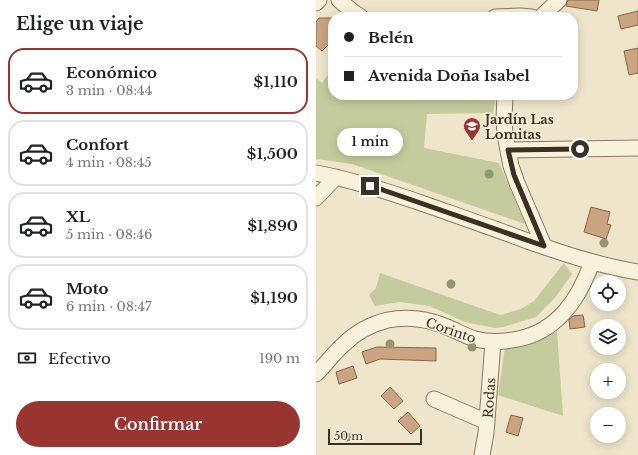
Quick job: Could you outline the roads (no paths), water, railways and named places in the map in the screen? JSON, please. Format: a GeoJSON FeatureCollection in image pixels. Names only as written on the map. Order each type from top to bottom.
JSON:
{"type":"FeatureCollection","features":[{"type":"Feature","properties":{"kind":"street"},"geometry":{"type":"LineString","coordinates":[[316,3],[319,0]]}},
{"type":"Feature","properties":{"kind":"street"},"geometry":{"type":"LineString","coordinates":[[339,0],[354,12]]}},
{"type":"Feature","properties":{"kind":"street"},"geometry":{"type":"LineString","coordinates":[[546,12],[559,0]]}},
{"type":"Feature","properties":{"kind":"street"},"geometry":{"type":"LineString","coordinates":[[505,100],[505,135],[514,175],[544,246]]}},
{"type":"Feature","properties":{"kind":"street"},"geometry":{"type":"LineString","coordinates":[[508,150],[638,148]]}},
{"type":"Feature","properties":{"kind":"street"},"geometry":{"type":"LineString","coordinates":[[316,173],[383,190],[592,262],[638,272]]}},
{"type":"Feature","properties":{"kind":"street"},"geometry":{"type":"LineString","coordinates":[[316,198],[336,177]]}},
{"type":"Feature","properties":{"kind":"street","name":"Corinto"},"geometry":{"type":"LineString","coordinates":[[316,374],[343,344],[353,336],[388,320],[424,320],[441,324],[476,339],[493,342],[503,342],[532,335],[546,328],[557,320],[570,305],[583,285],[592,262]]}},
{"type":"Feature","properties":{"kind":"street","name":"Rodas"},"geometry":{"type":"LineString","coordinates":[[482,455],[487,422],[493,342]]}},
{"type":"Feature","properties":{"kind":"street"},"geometry":{"type":"LineString","coordinates":[[434,399],[487,422]]}},
{"type":"Feature","properties":{"kind":"place","name":"Jardín Las Lomitas"},"geometry":{"type":"Point","coordinates":[472,141]}}]}
